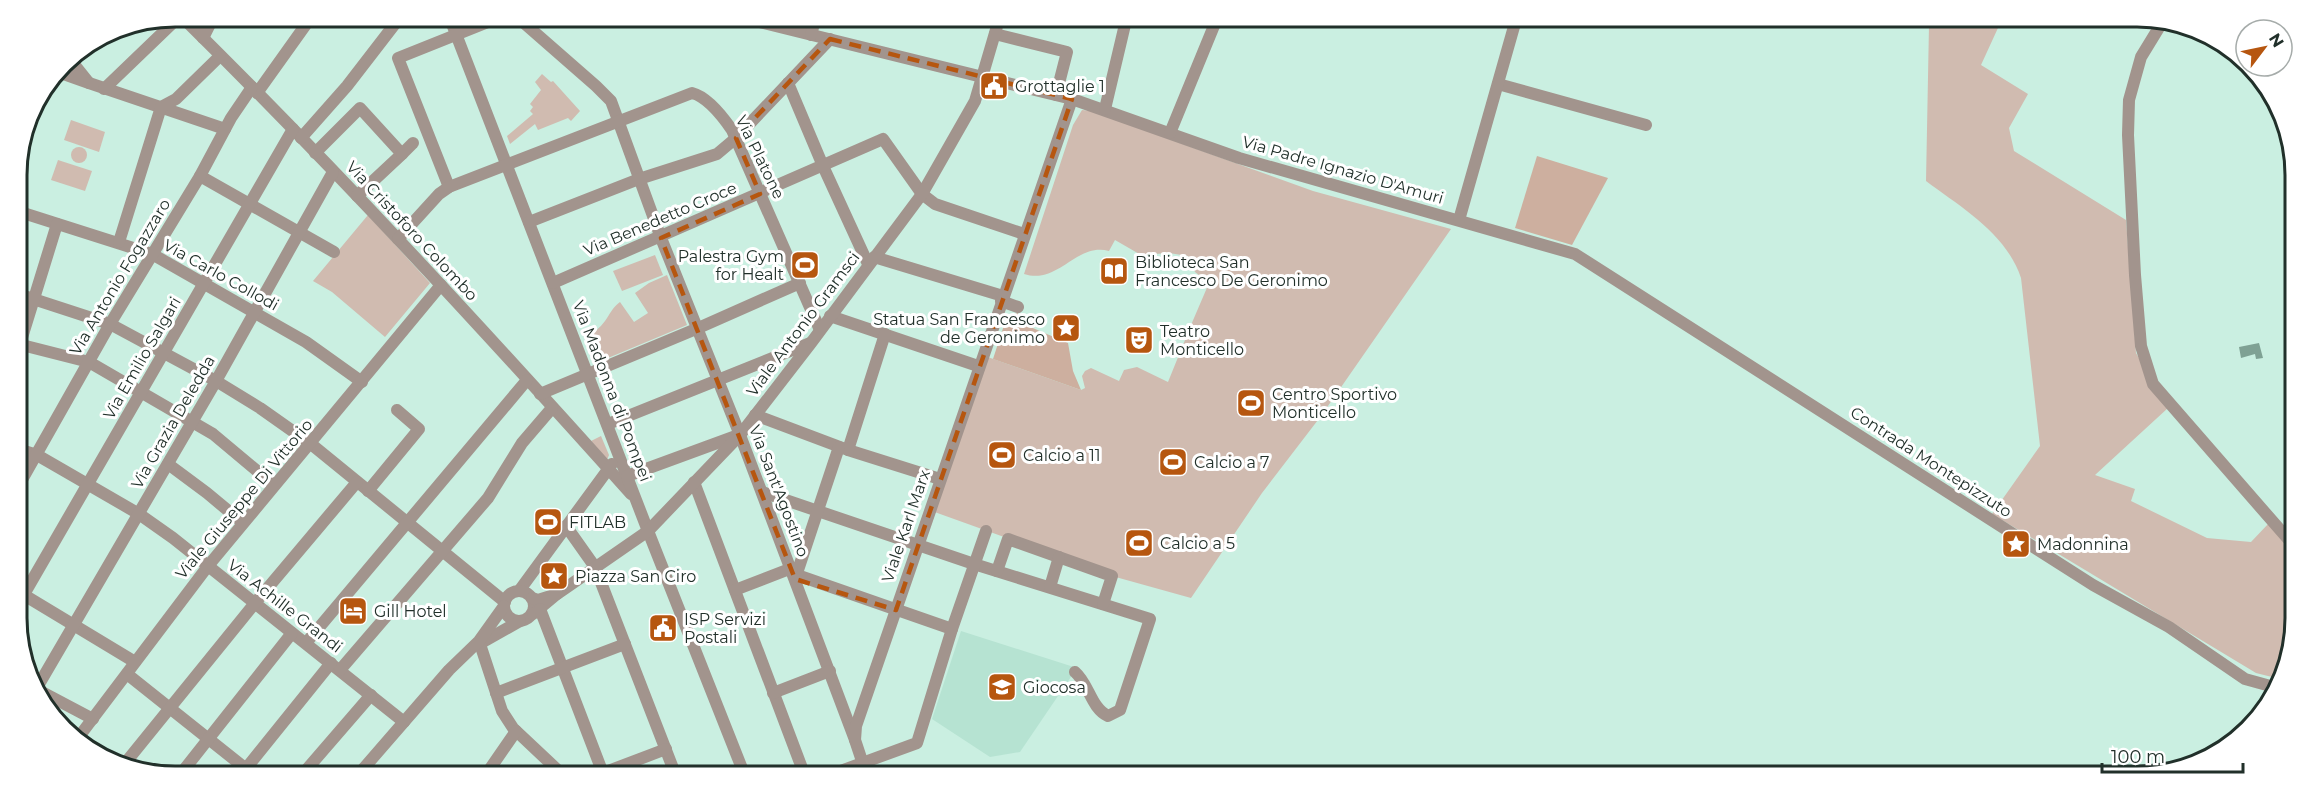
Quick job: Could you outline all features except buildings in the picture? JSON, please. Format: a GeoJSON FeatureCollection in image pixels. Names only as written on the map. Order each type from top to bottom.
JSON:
{"type":"FeatureCollection","features":[{"type":"Feature","properties":{"kind":"street"},"geometry":{"type":"LineString","coordinates":[[104,89],[168,27]]}},
{"type":"Feature","properties":{"kind":"street","name":"Via Cristoforo Colombo"},"geometry":{"type":"LineString","coordinates":[[192,27],[297,133],[441,285],[552,408],[618,473]]}},
{"type":"Feature","properties":{"kind":"street"},"geometry":{"type":"LineString","coordinates":[[203,38],[208,27]]}},
{"type":"Feature","properties":{"kind":"street","name":"Via Antonio Fogazzaro"},"geometry":{"type":"LineString","coordinates":[[27,472],[110,324],[200,176],[225,129],[303,27]]}},
{"type":"Feature","properties":{"kind":"street","name":"Via Emilio Salgari"},"geometry":{"type":"LineString","coordinates":[[27,587],[250,203],[297,133],[347,86],[392,27]]}},
{"type":"Feature","properties":{"kind":"street","name":"Via Madonna di Pompei"},"geometry":{"type":"LineString","coordinates":[[454,27],[608,424],[620,457],[618,473],[636,500],[741,766]]}},
{"type":"Feature","properties":{"kind":"street"},"geometry":{"type":"LineString","coordinates":[[398,58],[476,27]]}},
{"type":"Feature","properties":{"kind":"street","name":"Via Sant'Agostino"},"geometry":{"type":"LineString","coordinates":[[529,27],[611,101],[696,329],[795,574],[855,740]]}},
{"type":"Feature","properties":{"kind":"street","name":"Via Padre Ignazio D'Amuri"},"geometry":{"type":"LineString","coordinates":[[779,27],[1071,99],[1105,109],[1239,158],[1575,254]]}},
{"type":"Feature","properties":{"kind":"street"},"geometry":{"type":"LineString","coordinates":[[811,35],[813,27]]}},
{"type":"Feature","properties":{"kind":"street","name":"Viale Antonio Gramsci"},"geometry":{"type":"LineString","coordinates":[[366,766],[449,670],[476,646],[540,609],[557,594],[648,531],[740,435],[922,194],[975,101],[997,27]]}},
{"type":"Feature","properties":{"kind":"street"},"geometry":{"type":"LineString","coordinates":[[1105,109],[1124,27]]}},
{"type":"Feature","properties":{"kind":"street"},"geometry":{"type":"LineString","coordinates":[[1170,133],[1213,27]]}},
{"type":"Feature","properties":{"kind":"street"},"geometry":{"type":"LineString","coordinates":[[1459,220],[1514,27]]}},
{"type":"Feature","properties":{"kind":"street"},"geometry":{"type":"LineString","coordinates":[[2158,29],[2141,57],[2129,100],[2130,181],[2141,346],[2153,384],[2285,536]]}},
{"type":"Feature","properties":{"kind":"street"},"geometry":{"type":"LineString","coordinates":[[995,34],[1067,52],[1056,95]]}},
{"type":"Feature","properties":{"kind":"street"},"geometry":{"type":"LineString","coordinates":[[528,222],[639,179],[717,154],[736,138],[830,39]]}},
{"type":"Feature","properties":{"kind":"street"},"geometry":{"type":"LineString","coordinates":[[380,43],[398,58],[449,187],[439,194],[398,239]]}},
{"type":"Feature","properties":{"kind":"street"},"geometry":{"type":"LineString","coordinates":[[118,242],[161,107],[176,99],[220,56]]}},
{"type":"Feature","properties":{"kind":"street"},"geometry":{"type":"LineString","coordinates":[[74,67],[89,83]]}},
{"type":"Feature","properties":{"kind":"street"},"geometry":{"type":"LineString","coordinates":[[66,75],[225,129]]}},
{"type":"Feature","properties":{"kind":"street"},"geometry":{"type":"LineString","coordinates":[[788,83],[823,166],[871,261],[1002,299],[1018,307]]}},
{"type":"Feature","properties":{"kind":"street"},"geometry":{"type":"LineString","coordinates":[[1498,84],[1646,125]]}},
{"type":"Feature","properties":{"kind":"street","name":"Via Platone"},"geometry":{"type":"LineString","coordinates":[[449,187],[692,93],[701,97],[720,115],[736,138],[820,330]]}},
{"type":"Feature","properties":{"kind":"street","name":"Viale Karl Marx"},"geometry":{"type":"LineString","coordinates":[[863,766],[855,740],[856,726],[1071,99]]}},
{"type":"Feature","properties":{"kind":"street"},"geometry":{"type":"LineString","coordinates":[[315,153],[360,108],[402,154]]}},
{"type":"Feature","properties":{"kind":"street","name":"Via Benedetto Croce"},"geometry":{"type":"LineString","coordinates":[[553,283],[661,238],[883,139],[922,194]]}},
{"type":"Feature","properties":{"kind":"street"},"geometry":{"type":"LineString","coordinates":[[357,196],[413,143]]}},
{"type":"Feature","properties":{"kind":"street","name":"Via Grazia Deledda"},"geometry":{"type":"LineString","coordinates":[[41,681],[216,381],[333,172]]}},
{"type":"Feature","properties":{"kind":"street"},"geometry":{"type":"LineString","coordinates":[[200,176],[334,252]]}},
{"type":"Feature","properties":{"kind":"street"},"geometry":{"type":"LineString","coordinates":[[922,194],[935,204],[1024,234]]}},
{"type":"Feature","properties":{"kind":"street","name":"Via Carlo Collodi"},"geometry":{"type":"LineString","coordinates":[[27,214],[152,254],[306,342],[362,382]]}},
{"type":"Feature","properties":{"kind":"street"},"geometry":{"type":"LineString","coordinates":[[27,320],[57,224]]}},
{"type":"Feature","properties":{"kind":"street","name":"Contrada Montepizzuto"},"geometry":{"type":"LineString","coordinates":[[1575,254],[2085,580],[2169,627],[2245,679],[2268,685]]}},
{"type":"Feature","properties":{"kind":"street"},"geometry":{"type":"LineString","coordinates":[[540,394],[800,283]]}},
{"type":"Feature","properties":{"kind":"street","name":"Viale Giuseppe Di Vittorio"},"geometry":{"type":"LineString","coordinates":[[82,733],[208,566],[441,285]]}},
{"type":"Feature","properties":{"kind":"street"},"geometry":{"type":"LineString","coordinates":[[27,297],[110,324],[216,381],[311,444],[505,604],[511,618],[523,620],[533,612],[532,598],[519,591]]}},
{"type":"Feature","properties":{"kind":"street"},"geometry":{"type":"LineString","coordinates":[[830,316],[978,366]]}},
{"type":"Feature","properties":{"kind":"street"},"geometry":{"type":"LineString","coordinates":[[795,574],[885,334]]}},
{"type":"Feature","properties":{"kind":"street"},"geometry":{"type":"LineString","coordinates":[[608,424],[811,343]]}},
{"type":"Feature","properties":{"kind":"street"},"geometry":{"type":"LineString","coordinates":[[27,346],[89,362],[213,434],[274,485]]}},
{"type":"Feature","properties":{"kind":"street"},"geometry":{"type":"LineString","coordinates":[[306,643],[527,380]]}},
{"type":"Feature","properties":{"kind":"street"},"geometry":{"type":"LineString","coordinates":[[254,766],[336,667],[442,552],[488,498],[522,443],[552,408]]}},
{"type":"Feature","properties":{"kind":"street"},"geometry":{"type":"LineString","coordinates":[[368,491],[419,429],[397,410]]}},
{"type":"Feature","properties":{"kind":"street"},"geometry":{"type":"LineString","coordinates":[[755,415],[844,448],[940,479]]}},
{"type":"Feature","properties":{"kind":"street"},"geometry":{"type":"LineString","coordinates":[[505,604],[510,594],[519,591],[566,526],[618,473],[740,435]]}},
{"type":"Feature","properties":{"kind":"street","name":"Via Achille Grandi"},"geometry":{"type":"LineString","coordinates":[[27,452],[37,455],[139,514],[404,722]]}},
{"type":"Feature","properties":{"kind":"street"},"geometry":{"type":"LineString","coordinates":[[168,464],[243,523]]}},
{"type":"Feature","properties":{"kind":"street"},"geometry":{"type":"LineString","coordinates":[[129,758],[357,482]]}},
{"type":"Feature","properties":{"kind":"street"},"geometry":{"type":"LineString","coordinates":[[694,482],[801,766]]}},
{"type":"Feature","properties":{"kind":"street"},"geometry":{"type":"LineString","coordinates":[[762,492],[974,564],[1150,619],[1120,710],[1108,716],[1100,712],[1083,679],[1075,672]]}},
{"type":"Feature","properties":{"kind":"street"},"geometry":{"type":"LineString","coordinates":[[566,526],[595,567],[672,766]]}},
{"type":"Feature","properties":{"kind":"street"},"geometry":{"type":"LineString","coordinates":[[854,766],[917,743],[952,629],[986,531]]}},
{"type":"Feature","properties":{"kind":"street"},"geometry":{"type":"LineString","coordinates":[[997,571],[1008,539],[1112,576],[1103,604]]}},
{"type":"Feature","properties":{"kind":"street"},"geometry":{"type":"LineString","coordinates":[[1050,587],[1059,557]]}},
{"type":"Feature","properties":{"kind":"street"},"geometry":{"type":"LineString","coordinates":[[735,590],[795,574],[952,629]]}},
{"type":"Feature","properties":{"kind":"street","name":"Viale Antonio Gramsci"},"geometry":{"type":"LineString","coordinates":[[532,598],[538,600],[557,594]]}},
{"type":"Feature","properties":{"kind":"street"},"geometry":{"type":"LineString","coordinates":[[27,600],[73,624],[135,662]]}},
{"type":"Feature","properties":{"kind":"street","name":"Viale Antonio Gramsci"},"geometry":{"type":"LineString","coordinates":[[476,646],[505,604]]}},
{"type":"Feature","properties":{"kind":"street"},"geometry":{"type":"LineString","coordinates":[[540,609],[597,766]]}},
{"type":"Feature","properties":{"kind":"street"},"geometry":{"type":"LineString","coordinates":[[188,766],[292,633]]}},
{"type":"Feature","properties":{"kind":"street"},"geometry":{"type":"LineString","coordinates":[[496,693],[625,644]]}},
{"type":"Feature","properties":{"kind":"street"},"geometry":{"type":"LineString","coordinates":[[476,646],[502,711],[516,731],[553,766]]}},
{"type":"Feature","properties":{"kind":"street"},"geometry":{"type":"LineString","coordinates":[[773,693],[830,671]]}},
{"type":"Feature","properties":{"kind":"street"},"geometry":{"type":"LineString","coordinates":[[127,674],[238,766]]}},
{"type":"Feature","properties":{"kind":"street"},"geometry":{"type":"LineString","coordinates":[[310,766],[371,695]]}},
{"type":"Feature","properties":{"kind":"street"},"geometry":{"type":"LineString","coordinates":[[50,696],[93,719]]}},
{"type":"Feature","properties":{"kind":"street"},"geometry":{"type":"LineString","coordinates":[[492,766],[516,731]]}},
{"type":"Feature","properties":{"kind":"street"},"geometry":{"type":"LineString","coordinates":[[625,766],[666,749]]}},
{"type":"Feature","properties":{"kind":"highlighted area"},"geometry":{"type":"Polygon","coordinates":[[[830,39],[1072,99],[896,610],[795,579],[661,238],[760,194],[736,138],[830,39]]]}},
{"type":"Feature","properties":{"kind":"shaded area"},"geometry":{"type":"Polygon","coordinates":[[[1929,27],[1998,27],[1981,65],[2028,94],[2009,128],[2014,151],[2126,220],[2136,353],[2168,408],[2095,475],[2135,489],[2131,501],[2207,538],[2251,542],[2269,523],[2285,541],[2284,637],[2273,677],[2256,673],[1992,514],[2040,446],[2021,278],[2014,262],[1994,235],[1968,212],[1926,181],[1929,27]]]}},
{"type":"Feature","properties":{"kind":"shaded area"},"geometry":{"type":"Polygon","coordinates":[[[542,74],[551,82],[553,81],[580,111],[571,121],[568,118],[538,130],[535,124],[510,144],[507,136],[533,114],[530,111],[533,107],[530,104],[541,90],[535,82],[542,74]]]}},
{"type":"Feature","properties":{"kind":"shaded area","name":"Centro Sportivo Monticello"},"geometry":{"type":"Polygon","coordinates":[[[1082,110],[1092,111],[1313,191],[1451,229],[1321,416],[1262,493],[1191,598],[1112,576],[929,510],[982,355],[1081,390],[1085,388],[1082,376],[1091,368],[1119,381],[1124,370],[1137,367],[1168,382],[1185,340],[1178,336],[1188,332],[1209,283],[1195,272],[1188,256],[1169,253],[1141,255],[1115,240],[1109,251],[1087,252],[1047,274],[1036,276],[1024,274],[1073,125],[1082,110]]]}},
{"type":"Feature","properties":{"kind":"shaded area"},"geometry":{"type":"Polygon","coordinates":[[[71,120],[105,132],[99,152],[64,140],[71,120]]]}},
{"type":"Feature","properties":{"kind":"shaded area"},"geometry":{"type":"Polygon","coordinates":[[[79,147],[87,155],[79,163],[71,155],[79,147]]]}},
{"type":"Feature","properties":{"kind":"shaded area"},"geometry":{"type":"Polygon","coordinates":[[[1537,156],[1608,178],[1572,245],[1515,228],[1537,156]]]}},
{"type":"Feature","properties":{"kind":"shaded area"},"geometry":{"type":"Polygon","coordinates":[[[58,160],[92,171],[85,191],[51,180],[58,160]]]}},
{"type":"Feature","properties":{"kind":"shaded area"},"geometry":{"type":"Polygon","coordinates":[[[368,215],[430,283],[385,337],[332,292],[313,281],[368,215]]]}},
{"type":"Feature","properties":{"kind":"shaded area"},"geometry":{"type":"Polygon","coordinates":[[[655,255],[663,275],[622,291],[613,271],[655,255]]]}},
{"type":"Feature","properties":{"kind":"shaded area"},"geometry":{"type":"Polygon","coordinates":[[[667,275],[687,325],[596,363],[586,338],[601,326],[620,302],[634,322],[648,313],[635,293],[649,283],[667,275]]]}},
{"type":"Feature","properties":{"kind":"shaded area"},"geometry":{"type":"Polygon","coordinates":[[[1018,313],[1021,323],[1068,343],[1073,371],[1081,390],[993,359],[1007,316],[1018,313]]]}},
{"type":"Feature","properties":{"kind":"shaded area"},"geometry":{"type":"Polygon","coordinates":[[[2259,343],[2263,358],[2256,359],[2255,354],[2241,358],[2239,347],[2259,343]]]}},
{"type":"Feature","properties":{"kind":"shaded area"},"geometry":{"type":"Polygon","coordinates":[[[601,436],[609,455],[607,460],[591,441],[601,436]]]}},
{"type":"Feature","properties":{"kind":"shaded area"},"geometry":{"type":"Polygon","coordinates":[[[961,631],[1077,668],[1020,752],[990,757],[932,719],[961,631]]]}},
{"type":"Feature","properties":{"kind":"place","name":"Grottaglie 1"},"geometry":{"type":"Point","coordinates":[994,86]}},
{"type":"Feature","properties":{"kind":"place","name":"Palestra Gym for Healt"},"geometry":{"type":"Point","coordinates":[805,265]}},
{"type":"Feature","properties":{"kind":"place","name":"Biblioteca San Francesco De Geronimo"},"geometry":{"type":"Point","coordinates":[1114,271]}},
{"type":"Feature","properties":{"kind":"place","name":"Statua San Francesco de Geronimo"},"geometry":{"type":"Point","coordinates":[1066,328]}},
{"type":"Feature","properties":{"kind":"place","name":"Teatro Monticello"},"geometry":{"type":"Point","coordinates":[1139,340]}},
{"type":"Feature","properties":{"kind":"place","name":"Centro Sportivo Monticello"},"geometry":{"type":"Point","coordinates":[1251,403]}},
{"type":"Feature","properties":{"kind":"place","name":"Calcio a 11"},"geometry":{"type":"Point","coordinates":[1002,455]}},
{"type":"Feature","properties":{"kind":"place","name":"Calcio a 7"},"geometry":{"type":"Point","coordinates":[1173,462]}},
{"type":"Feature","properties":{"kind":"place","name":"FITLAB"},"geometry":{"type":"Point","coordinates":[548,522]}},
{"type":"Feature","properties":{"kind":"place","name":"Calcio a 5"},"geometry":{"type":"Point","coordinates":[1139,543]}},
{"type":"Feature","properties":{"kind":"place","name":"Madonnina"},"geometry":{"type":"Point","coordinates":[2016,544]}},
{"type":"Feature","properties":{"kind":"place","name":"Piazza San Ciro"},"geometry":{"type":"Point","coordinates":[554,576]}},
{"type":"Feature","properties":{"kind":"place","name":"Gill Hotel"},"geometry":{"type":"Point","coordinates":[353,611]}},
{"type":"Feature","properties":{"kind":"place","name":"ISP Servizi Postali"},"geometry":{"type":"Point","coordinates":[663,628]}},
{"type":"Feature","properties":{"kind":"place","name":"Giocosa"},"geometry":{"type":"Point","coordinates":[1002,687]}}]}
